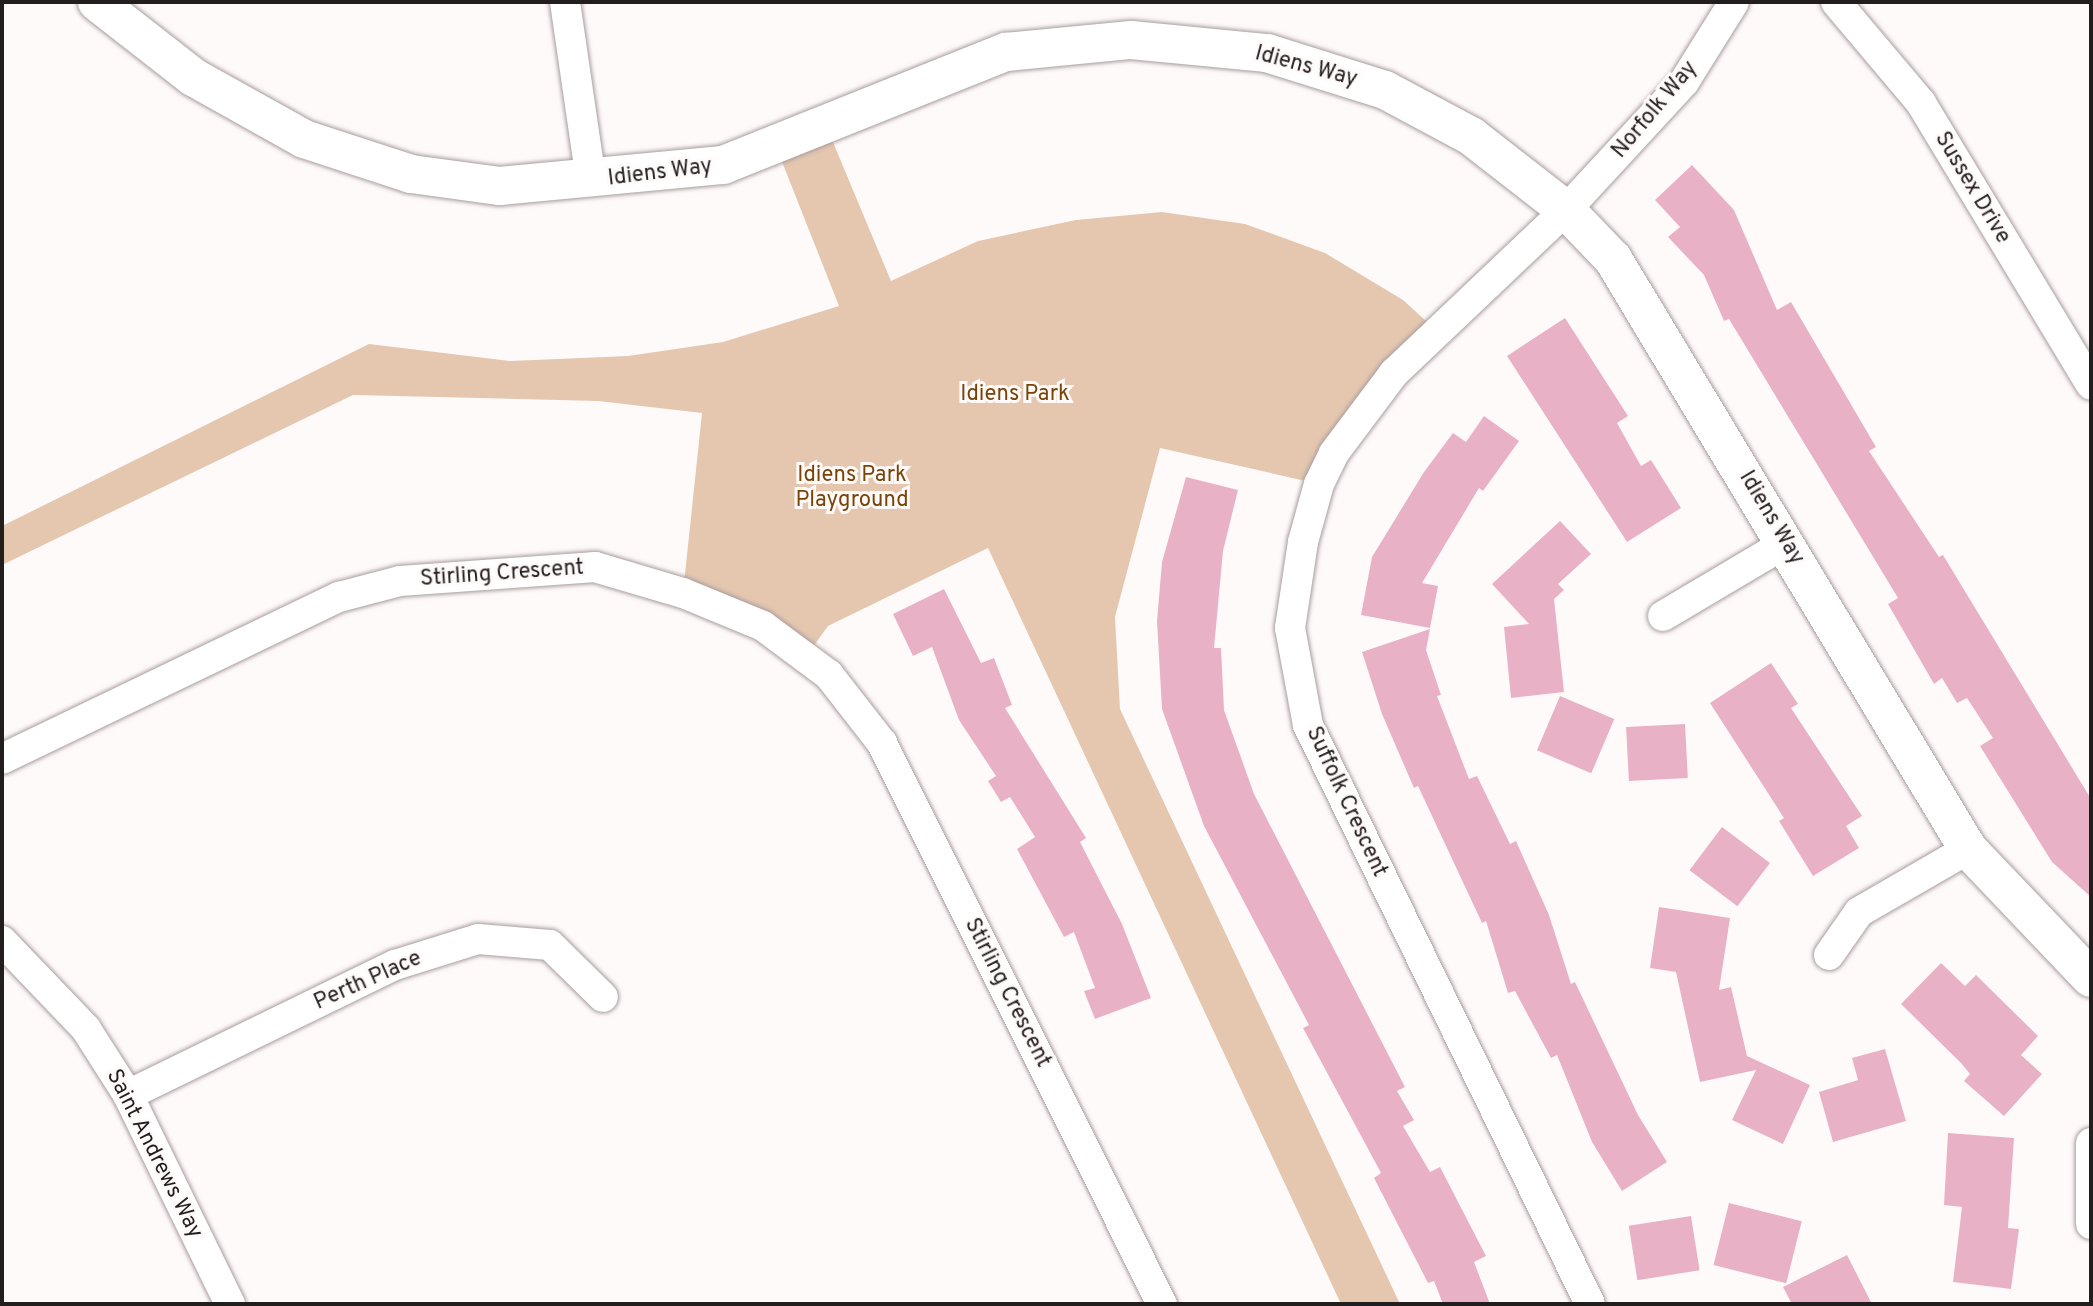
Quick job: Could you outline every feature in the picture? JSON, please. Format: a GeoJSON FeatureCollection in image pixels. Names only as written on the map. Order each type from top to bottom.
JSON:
{"type":"FeatureCollection","features":[{"type":"Feature","properties":{"kind":"street","name":"Idiens Way"},"geometry":{"type":"LineString","coordinates":[[97,2],[193,77],[304,139],[411,174],[500,186],[591,181],[723,165],[1006,52],[1131,40],[1267,53],[1385,90],[1471,136],[1566,210],[1613,259],[1660,329],[1968,849],[2091,978]]}},
{"type":"Feature","properties":{"kind":"street"},"geometry":{"type":"LineString","coordinates":[[565,2],[591,181]]}},
{"type":"Feature","properties":{"kind":"street","name":"Norfolk Way"},"geometry":{"type":"LineString","coordinates":[[1566,210],[1684,82],[1734,2]]}},
{"type":"Feature","properties":{"kind":"street","name":"Sussex Drive"},"geometry":{"type":"LineString","coordinates":[[1836,2],[1921,103],[2091,385]]}},
{"type":"Feature","properties":{"kind":"street","name":"Suffolk Crescent"},"geometry":{"type":"LineString","coordinates":[[1566,210],[1394,373],[1334,453],[1319,484],[1303,542],[1290,628],[1308,725],[1590,1304]]}},
{"type":"Feature","properties":{"kind":"street"},"geometry":{"type":"LineString","coordinates":[[1663,616],[1786,543]]}},
{"type":"Feature","properties":{"kind":"street","name":"Stirling Crescent"},"geometry":{"type":"LineString","coordinates":[[2,759],[339,597],[400,581],[595,567],[683,593],[763,626],[829,675],[882,743],[1162,1304]]}},
{"type":"Feature","properties":{"kind":"street"},"geometry":{"type":"LineString","coordinates":[[1829,955],[1859,912],[1968,849]]}},
{"type":"Feature","properties":{"kind":"street","name":"Perth Place"},"geometry":{"type":"LineString","coordinates":[[128,1095],[395,965],[478,939],[550,945],[603,997]]}},
{"type":"Feature","properties":{"kind":"street","name":"Saint Andrews Way"},"geometry":{"type":"LineString","coordinates":[[2,941],[86,1029],[128,1095],[230,1304]]}},
{"type":"Feature","properties":{"kind":"street"},"geometry":{"type":"LineString","coordinates":[[2091,1143],[2091,1224]]}},
{"type":"Feature","properties":{"kind":"green space","name":"Idiens Park"},"geometry":{"type":"Polygon","coordinates":[[[825,123],[891,281],[978,241],[1076,220],[1162,212],[1245,224],[1325,253],[1403,300],[1436,330],[1319,484],[1160,448],[1115,617],[1120,709],[1400,1304],[1341,1304],[988,548],[828,626],[805,658],[683,593],[702,413],[598,401],[353,395],[2,565],[2,526],[369,344],[510,361],[628,356],[723,342],[839,306],[775,144],[825,123]]]}},
{"type":"Feature","properties":{"kind":"building"},"geometry":{"type":"Polygon","coordinates":[[[1692,165],[1734,210],[1777,310],[1791,302],[1876,447],[1869,451],[1939,557],[1943,555],[2091,799],[2091,897],[2052,862],[1980,746],[1993,738],[1967,698],[1957,703],[1942,678],[1934,684],[1888,604],[1898,598],[1729,319],[1724,321],[1704,275],[1668,237],[1680,227],[1655,200],[1692,165]]]}},
{"type":"Feature","properties":{"kind":"building"},"geometry":{"type":"Polygon","coordinates":[[[1565,318],[1628,416],[1617,423],[1641,466],[1651,460],[1681,508],[1627,542],[1507,356],[1565,318]]]}},
{"type":"Feature","properties":{"kind":"building"},"geometry":{"type":"Polygon","coordinates":[[[1484,416],[1519,441],[1483,491],[1479,488],[1422,583],[1438,586],[1430,628],[1361,615],[1372,557],[1424,472],[1453,433],[1466,442],[1484,416]]]}},
{"type":"Feature","properties":{"kind":"building"},"geometry":{"type":"Polygon","coordinates":[[[1186,477],[1238,490],[1223,551],[1214,648],[1221,648],[1224,710],[1254,794],[1405,1087],[1397,1091],[1414,1120],[1403,1126],[1430,1172],[1440,1167],[1486,1256],[1474,1262],[1490,1304],[1443,1304],[1434,1281],[1428,1283],[1374,1178],[1381,1173],[1303,1028],[1309,1025],[1204,826],[1162,709],[1157,621],[1162,562],[1186,477]]]}},
{"type":"Feature","properties":{"kind":"building"},"geometry":{"type":"Polygon","coordinates":[[[1560,521],[1591,554],[1558,584],[1564,590],[1554,599],[1564,692],[1511,698],[1504,627],[1529,624],[1492,584],[1560,521]]]}},
{"type":"Feature","properties":{"kind":"building"},"geometry":{"type":"Polygon","coordinates":[[[944,589],[981,663],[994,658],[1012,705],[1005,708],[1086,838],[1080,842],[1122,924],[1151,998],[1095,1019],[1084,991],[1095,988],[1074,932],[1064,937],[1017,849],[1035,837],[1010,797],[1001,802],[988,781],[996,776],[959,720],[932,647],[913,656],[893,614],[944,589]]]}},
{"type":"Feature","properties":{"kind":"building"},"geometry":{"type":"Polygon","coordinates":[[[1430,629],[1426,650],[1441,695],[1437,696],[1469,779],[1477,776],[1510,844],[1516,841],[1549,915],[1571,984],[1575,982],[1638,1115],[1667,1162],[1622,1191],[1592,1142],[1557,1055],[1551,1058],[1515,991],[1508,993],[1486,921],[1482,923],[1418,786],[1414,788],[1382,714],[1362,652],[1430,629]]]}},
{"type":"Feature","properties":{"kind":"building"},"geometry":{"type":"Polygon","coordinates":[[[1771,663],[1798,704],[1791,708],[1862,816],[1846,826],[1859,848],[1813,876],[1779,821],[1784,818],[1710,703],[1771,663]]]}},
{"type":"Feature","properties":{"kind":"building"},"geometry":{"type":"Polygon","coordinates":[[[1560,696],[1614,719],[1591,773],[1537,750],[1560,696]]]}},
{"type":"Feature","properties":{"kind":"building"},"geometry":{"type":"Polygon","coordinates":[[[1685,724],[1688,778],[1629,781],[1626,727],[1685,724]]]}},
{"type":"Feature","properties":{"kind":"building"},"geometry":{"type":"Polygon","coordinates":[[[1722,827],[1770,863],[1737,906],[1690,870],[1722,827]]]}},
{"type":"Feature","properties":{"kind":"building"},"geometry":{"type":"Polygon","coordinates":[[[1659,907],[1730,918],[1719,990],[1731,987],[1747,1056],[1810,1085],[1783,1144],[1732,1120],[1756,1070],[1700,1082],[1676,972],[1650,968],[1659,907]]]}},
{"type":"Feature","properties":{"kind":"building"},"geometry":{"type":"Polygon","coordinates":[[[1941,963],[1965,986],[1976,975],[2038,1036],[2021,1055],[2042,1074],[2004,1116],[1964,1081],[1970,1074],[1961,1063],[1901,1004],[1941,963]]]}},
{"type":"Feature","properties":{"kind":"building"},"geometry":{"type":"Polygon","coordinates":[[[1885,1049],[1906,1121],[1833,1142],[1819,1092],[1858,1080],[1852,1058],[1885,1049]]]}},
{"type":"Feature","properties":{"kind":"building"},"geometry":{"type":"Polygon","coordinates":[[[1948,1133],[2014,1138],[2008,1228],[2019,1229],[2011,1289],[1953,1282],[1962,1207],[1944,1205],[1948,1133]]]}},
{"type":"Feature","properties":{"kind":"building"},"geometry":{"type":"Polygon","coordinates":[[[1729,1203],[1802,1221],[1786,1283],[1714,1265],[1729,1203]]]}},
{"type":"Feature","properties":{"kind":"building"},"geometry":{"type":"Polygon","coordinates":[[[1691,1216],[1700,1270],[1637,1280],[1629,1226],[1691,1216]]]}},
{"type":"Feature","properties":{"kind":"building"},"geometry":{"type":"Polygon","coordinates":[[[1847,1255],[1872,1304],[1792,1304],[1783,1287],[1847,1255]]]}},
{"type":"Feature","properties":{"kind":"park label","name":"Idiens Park Playground"},"geometry":{"type":"Point","coordinates":[852,488]}}]}
